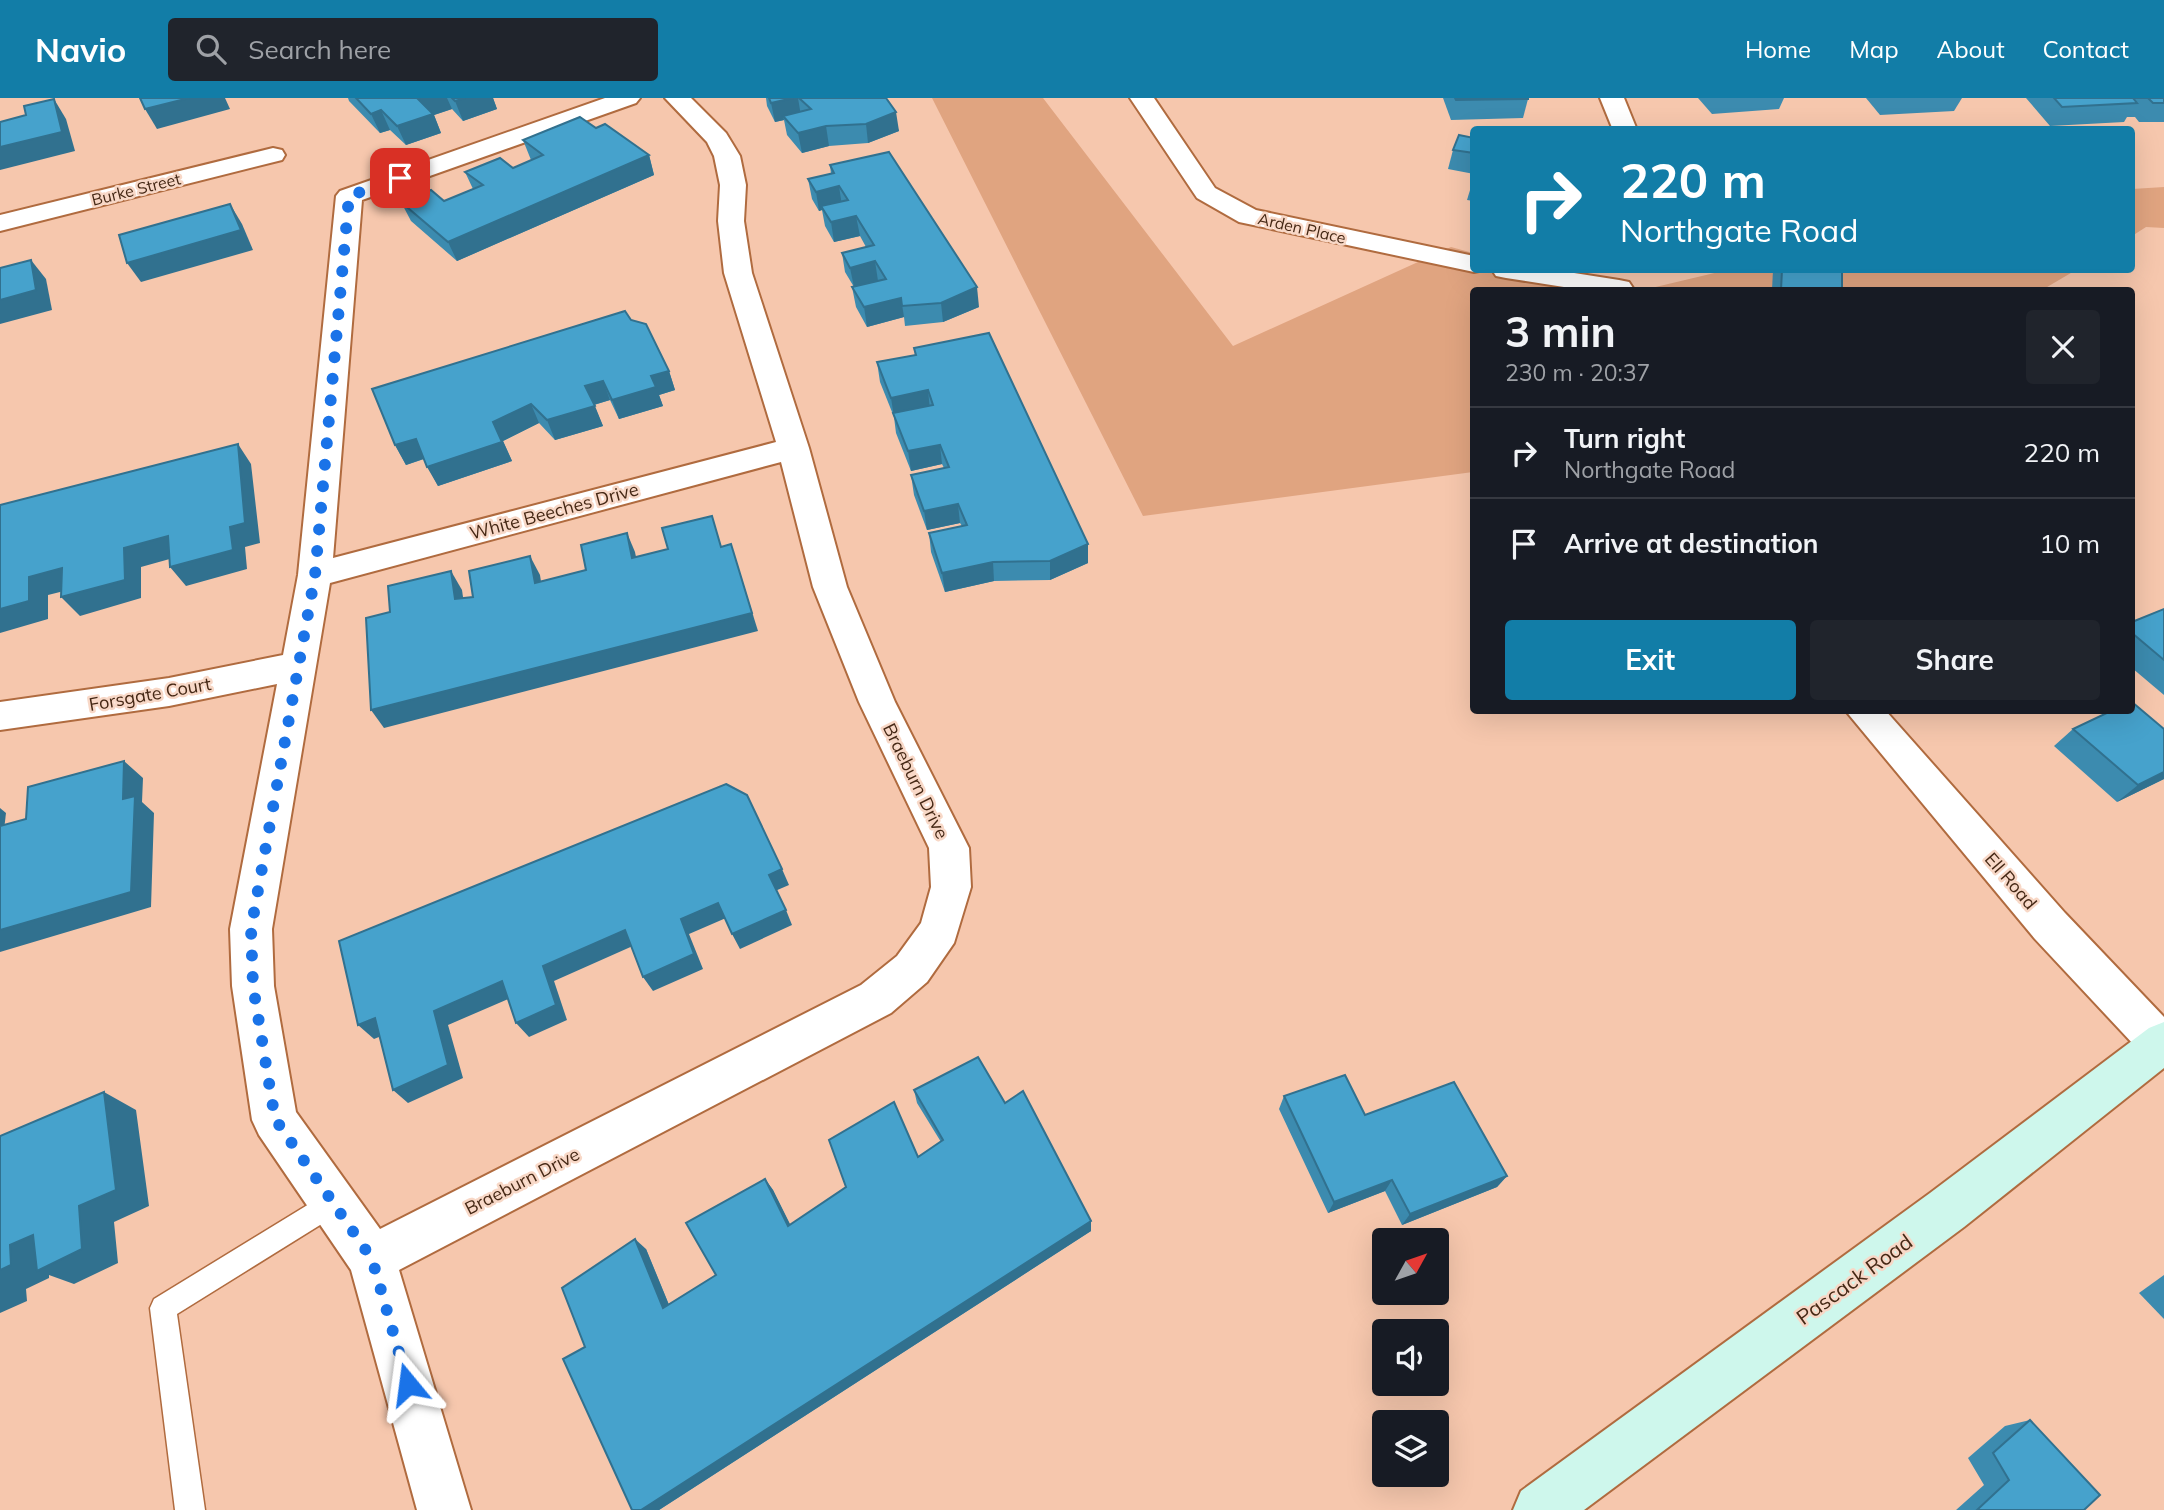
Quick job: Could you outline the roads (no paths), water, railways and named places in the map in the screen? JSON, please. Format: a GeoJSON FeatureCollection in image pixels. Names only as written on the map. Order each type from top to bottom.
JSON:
{"type":"FeatureCollection","features":[{"type":"Feature","properties":{"kind":"street"},"geometry":{"type":"LineString","coordinates":[[444,1510],[372,1259],[275,1119],[253,986],[251,929],[315,575],[349,196],[628,98]]}},
{"type":"Feature","properties":{"kind":"street","name":"Braeburn Drive"},"geometry":{"type":"LineString","coordinates":[[372,1259],[876,999],[912,969],[939,930],[951,887],[949,848],[877,702],[830,587],[793,448],[738,273],[731,221],[733,185],[727,156],[718,138],[677,98]]}},
{"type":"Feature","properties":{"kind":"street","name":"Arden Place"},"geometry":{"type":"LineString","coordinates":[[1142,98],[1206,193],[1248,216],[1470,263]]}},
{"type":"Feature","properties":{"kind":"street"},"geometry":{"type":"LineString","coordinates":[[1612,98],[1623,126]]}},
{"type":"Feature","properties":{"kind":"street","name":"Burke Street"},"geometry":{"type":"LineString","coordinates":[[0,223],[273,155]]}},
{"type":"Feature","properties":{"kind":"street"},"geometry":{"type":"LineString","coordinates":[[1532,273],[1620,283]]}},
{"type":"Feature","properties":{"kind":"street","name":"White Beeches Drive"},"geometry":{"type":"LineString","coordinates":[[315,575],[793,448]]}},
{"type":"Feature","properties":{"kind":"street","name":"Forsgate Court"},"geometry":{"type":"LineString","coordinates":[[0,716],[169,692],[298,666]]}},
{"type":"Feature","properties":{"kind":"street","name":"Ell Road"},"geometry":{"type":"LineString","coordinates":[[1867,714],[2050,926],[2163,1044]]}},
{"type":"Feature","properties":{"kind":"street","name":"Pascack Road"},"geometry":{"type":"LineString","coordinates":[[1540,1510],[1947,1210],[2163,1044]]}},
{"type":"Feature","properties":{"kind":"lane"},"geometry":{"type":"LineString","coordinates":[[190,1510],[163,1308],[332,1203]]}}]}
